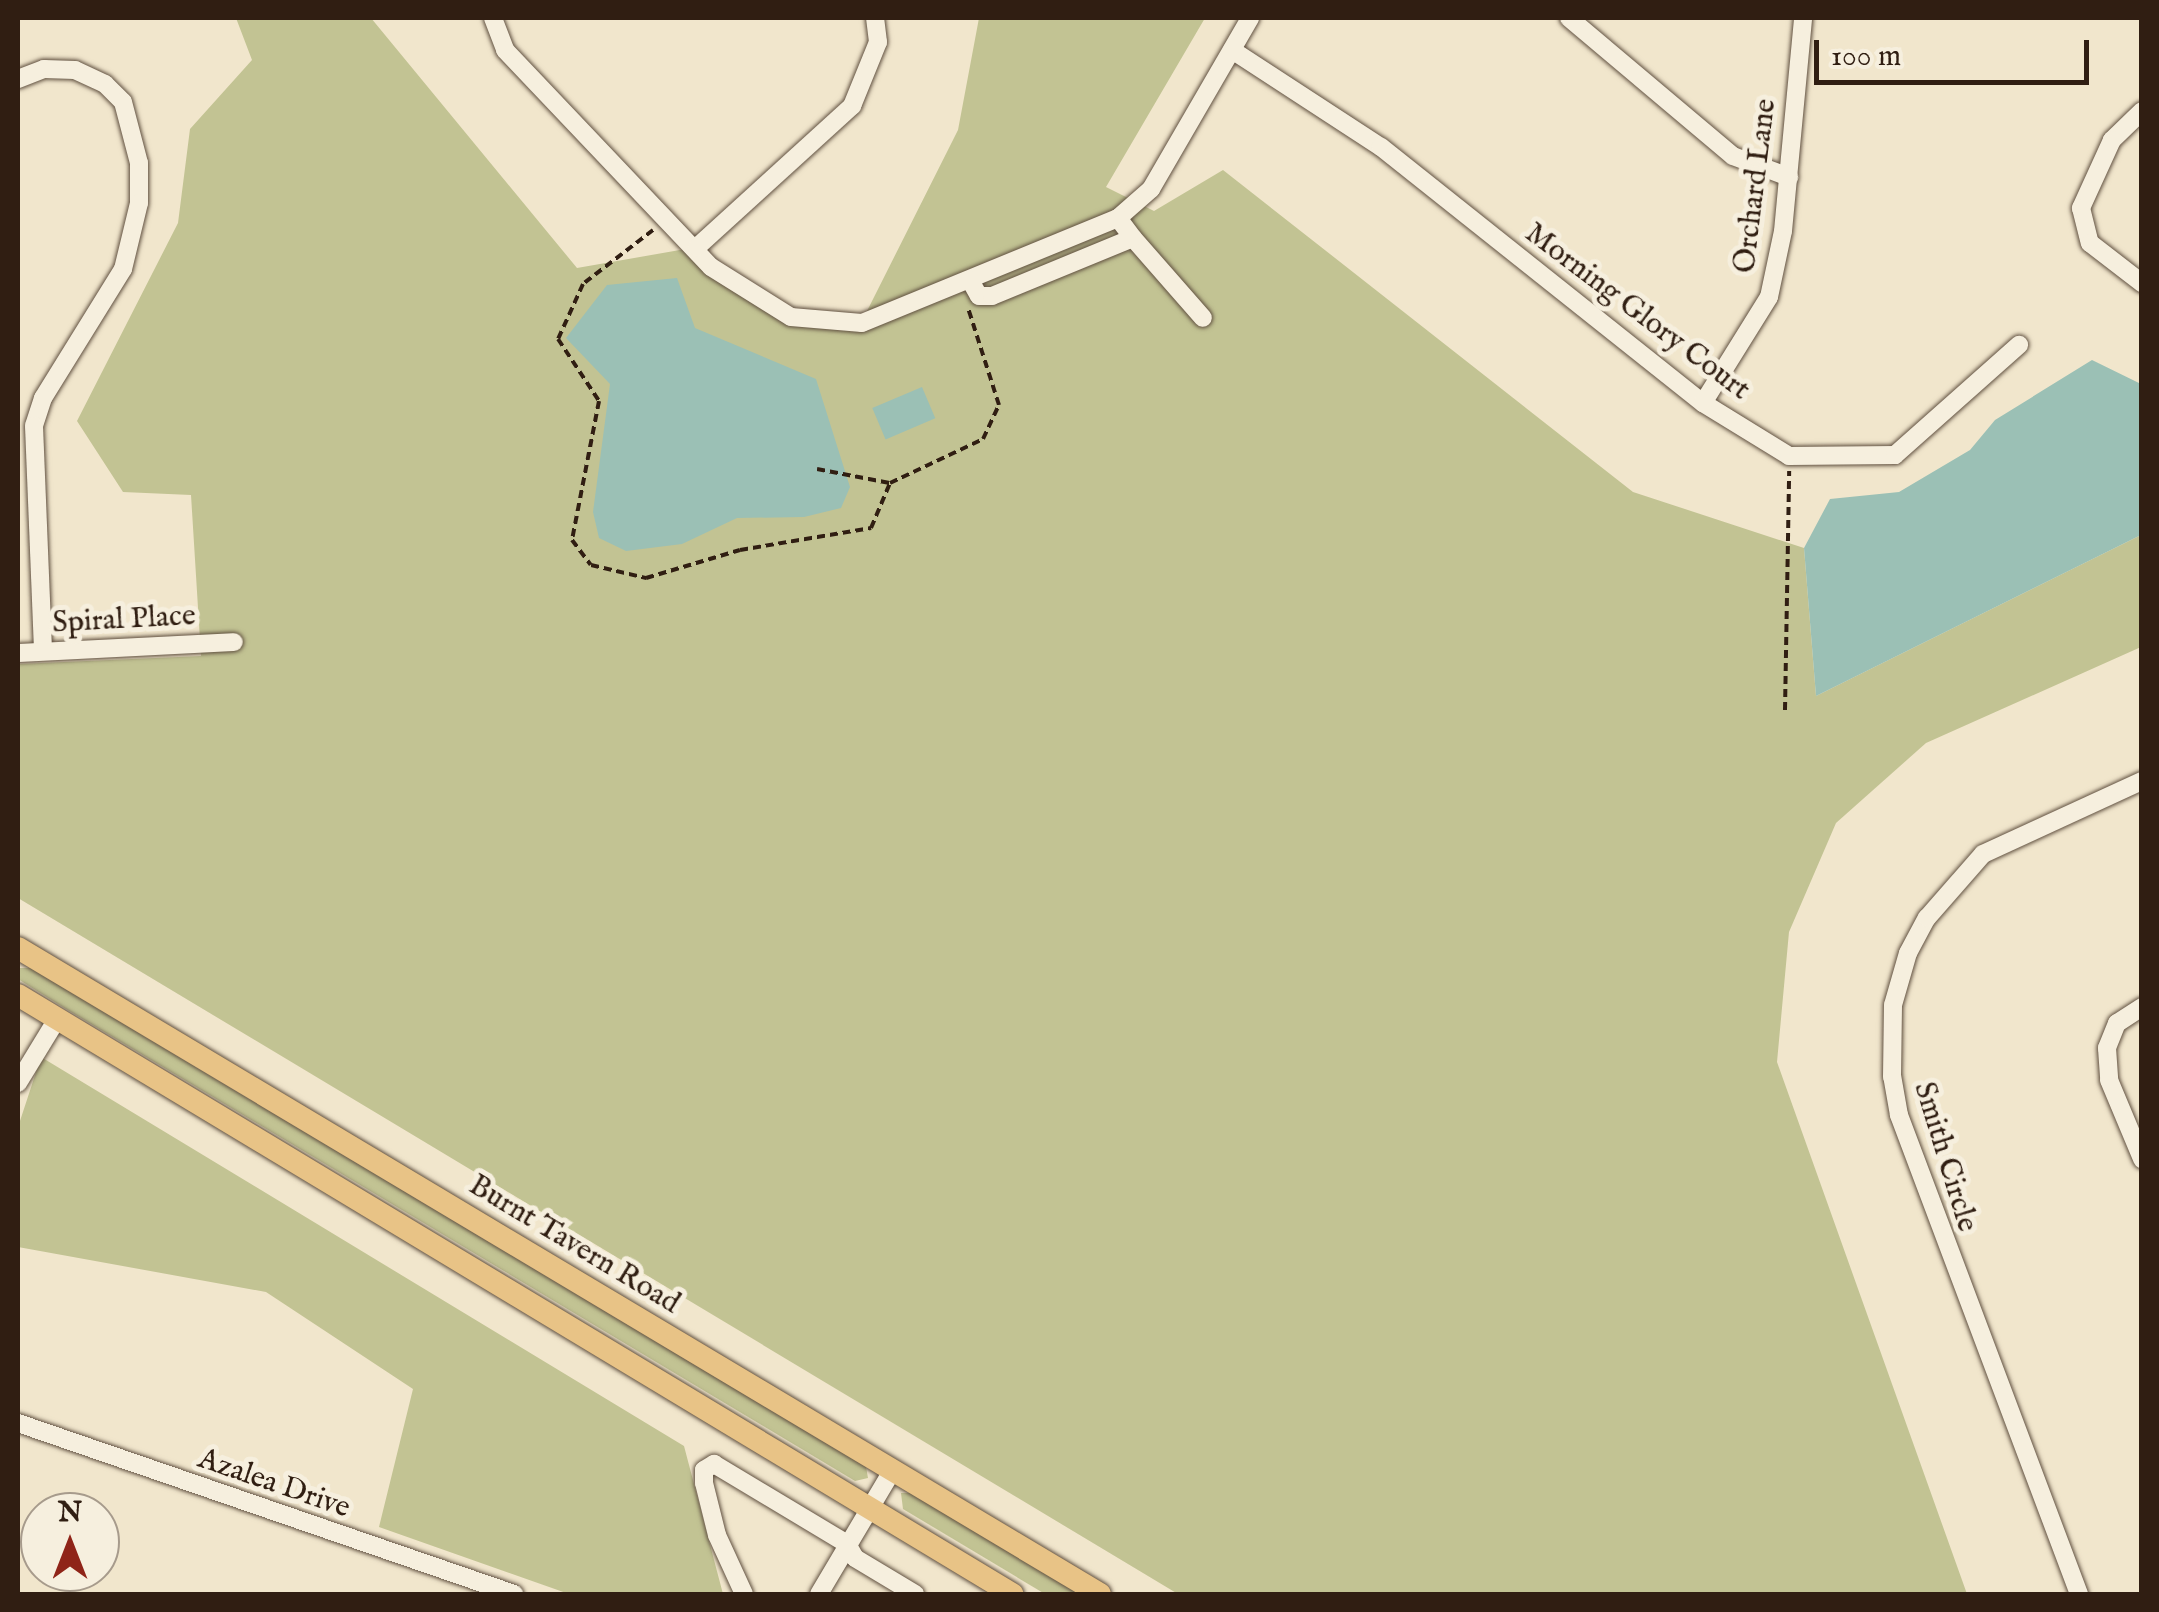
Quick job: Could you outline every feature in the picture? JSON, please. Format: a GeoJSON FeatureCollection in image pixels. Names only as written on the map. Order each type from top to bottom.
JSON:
{"type":"FeatureCollection","features":[{"type":"Feature","properties":{"kind":"main road","name":"Burnt Tavern Road"},"geometry":{"type":"LineString","coordinates":[[18,948],[1100,1594]]}},
{"type":"Feature","properties":{"kind":"main road"},"geometry":{"type":"LineString","coordinates":[[18,995],[866,1511],[1010,1594]]}},
{"type":"Feature","properties":{"kind":"street"},"geometry":{"type":"LineString","coordinates":[[493,18],[506,50],[711,267],[791,317],[862,323],[1118,218],[1150,190],[1250,18]]}},
{"type":"Feature","properties":{"kind":"street"},"geometry":{"type":"LineString","coordinates":[[696,247],[852,106],[878,42],[875,18]]}},
{"type":"Feature","properties":{"kind":"street"},"geometry":{"type":"LineString","coordinates":[[1569,18],[1733,156],[1790,176]]}},
{"type":"Feature","properties":{"kind":"street","name":"Orchard Lane"},"geometry":{"type":"LineString","coordinates":[[1703,403],[1769,297],[1790,176],[1803,18]]}},
{"type":"Feature","properties":{"kind":"street","name":"Morning Glory Court"},"geometry":{"type":"LineString","coordinates":[[1232,50],[1381,147],[1703,403],[1790,456]]}},
{"type":"Feature","properties":{"kind":"street"},"geometry":{"type":"LineString","coordinates":[[18,79],[44,69],[75,70],[105,84],[123,102],[139,163],[139,204],[123,269],[43,398],[34,426],[43,651]]}},
{"type":"Feature","properties":{"kind":"street"},"geometry":{"type":"LineString","coordinates":[[2142,111],[2112,140],[2087,188],[2082,229],[2142,283]]}},
{"type":"Feature","properties":{"kind":"street"},"geometry":{"type":"LineString","coordinates":[[1118,218],[1203,318]]}},
{"type":"Feature","properties":{"kind":"street"},"geometry":{"type":"LineString","coordinates":[[965,282],[979,296],[992,296],[1133,238]]}},
{"type":"Feature","properties":{"kind":"street"},"geometry":{"type":"LineString","coordinates":[[1790,456],[1895,455],[2019,345]]}},
{"type":"Feature","properties":{"kind":"street","name":"Spiral Place"},"geometry":{"type":"LineString","coordinates":[[18,652],[234,642]]}},
{"type":"Feature","properties":{"kind":"street","name":"Smith Circle"},"geometry":{"type":"LineString","coordinates":[[2079,1594],[1899,1115],[1892,1078],[1893,1006],[1908,953],[1927,918],[1983,854],[2142,781]]}},
{"type":"Feature","properties":{"kind":"street"},"geometry":{"type":"LineString","coordinates":[[2142,1007],[2117,1023],[2108,1048],[2109,1080],[2142,1159]]}},
{"type":"Feature","properties":{"kind":"street"},"geometry":{"type":"LineString","coordinates":[[18,1083],[57,1019]]}},
{"type":"Feature","properties":{"kind":"street","name":"Azalea Drive"},"geometry":{"type":"LineString","coordinates":[[18,1423],[514,1594]]}},
{"type":"Feature","properties":{"kind":"street"},"geometry":{"type":"LineString","coordinates":[[744,1594],[717,1536],[704,1483],[704,1470],[714,1464],[847,1544],[855,1558],[915,1594]]}},
{"type":"Feature","properties":{"kind":"street"},"geometry":{"type":"LineString","coordinates":[[820,1594],[892,1471]]}},
{"type":"Feature","properties":{"kind":"path"},"geometry":{"type":"LineString","coordinates":[[668,218],[582,284],[558,339],[598,401],[572,540],[591,565],[646,578],[740,550],[871,528],[890,483]]}},
{"type":"Feature","properties":{"kind":"path"},"geometry":{"type":"LineString","coordinates":[[817,469],[890,483],[983,439],[999,405],[965,282]]}},
{"type":"Feature","properties":{"kind":"path"},"geometry":{"type":"LineString","coordinates":[[1784,710],[1790,456]]}},
{"type":"Feature","properties":{"kind":"green space"},"geometry":{"type":"Polygon","coordinates":[[[236,18],[371,18],[577,268],[697,247],[791,317],[861,323],[958,130],[979,18],[1205,18],[1106,187],[1154,211],[1223,170],[1633,492],[1804,548],[1816,696],[2141,535],[2141,647],[1926,743],[1836,823],[1789,932],[1777,1062],[1967,1594],[1178,1594],[18,898],[18,664],[201,656],[191,495],[123,492],[77,421],[178,223],[190,129],[252,60],[236,18]]]}},
{"type":"Feature","properties":{"kind":"green space"},"geometry":{"type":"Polygon","coordinates":[[[18,968],[30,968],[866,1467],[868,1478],[855,1481],[66,1009],[18,979],[18,968]]]}},
{"type":"Feature","properties":{"kind":"green space"},"geometry":{"type":"Polygon","coordinates":[[[41,1057],[684,1446],[723,1594],[569,1594],[379,1527],[413,1389],[266,1292],[18,1247],[18,1127],[41,1057]]]}},
{"type":"Feature","properties":{"kind":"green space"},"geometry":{"type":"Polygon","coordinates":[[[901,1493],[911,1493],[1081,1594],[1045,1594],[903,1509],[901,1493]]]}},
{"type":"Feature","properties":{"kind":"water"},"geometry":{"type":"Polygon","coordinates":[[[677,278],[695,328],[816,379],[850,487],[841,508],[804,517],[737,518],[682,544],[626,551],[599,538],[593,512],[610,384],[566,338],[607,285],[677,278]]]}},
{"type":"Feature","properties":{"kind":"water"},"geometry":{"type":"Polygon","coordinates":[[[2092,360],[2141,384],[2141,535],[1816,696],[1804,548],[1830,499],[1899,492],[1970,450],[1995,420],[2092,360]]]}},
{"type":"Feature","properties":{"kind":"water"},"geometry":{"type":"Polygon","coordinates":[[[922,387],[935,418],[886,439],[872,408],[922,387]]]}}]}
